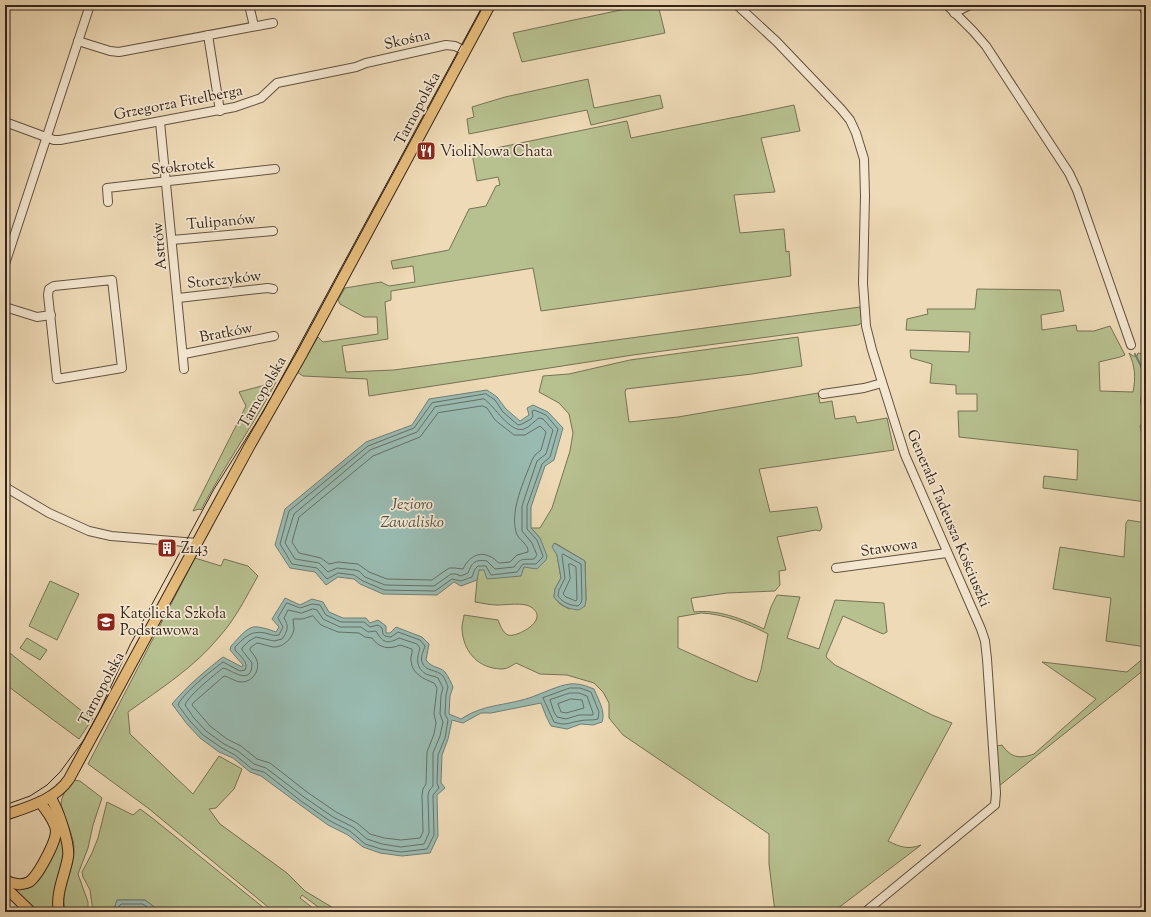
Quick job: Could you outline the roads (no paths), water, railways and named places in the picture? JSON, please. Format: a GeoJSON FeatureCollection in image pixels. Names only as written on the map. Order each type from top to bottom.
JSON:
{"type":"FeatureCollection","features":[{"type":"Feature","properties":{"kind":"main road","name":"Tarnopolska"},"geometry":{"type":"LineString","coordinates":[[54,794],[69,779],[490,5]]}},
{"type":"Feature","properties":{"kind":"main road"},"geometry":{"type":"LineString","coordinates":[[5,815],[40,802],[54,794],[54,804],[68,847],[68,858],[58,896],[59,912]]}},
{"type":"Feature","properties":{"kind":"main road"},"geometry":{"type":"LineString","coordinates":[[5,880],[19,884],[28,882],[35,877],[53,844],[55,838],[55,827],[51,818],[40,802]]}},
{"type":"Feature","properties":{"kind":"main road"},"geometry":{"type":"LineString","coordinates":[[5,888],[31,912]]}},
{"type":"Feature","properties":{"kind":"main road"},"geometry":{"type":"LineString","coordinates":[[5,896],[21,912]]}},
{"type":"Feature","properties":{"kind":"street"},"geometry":{"type":"LineString","coordinates":[[5,264],[90,5]]}},
{"type":"Feature","properties":{"kind":"street"},"geometry":{"type":"LineString","coordinates":[[249,5],[254,26]]}},
{"type":"Feature","properties":{"kind":"street","name":"Generała Tadeusza Kościuszki"},"geometry":{"type":"LineString","coordinates":[[737,5],[777,42],[841,109],[850,120],[856,133],[864,159],[863,283],[866,326],[872,350],[904,455],[981,629],[988,659],[996,785],[995,805],[865,912]]}},
{"type":"Feature","properties":{"kind":"street"},"geometry":{"type":"LineString","coordinates":[[946,5],[986,46],[1069,173],[1089,224],[1131,345]]}},
{"type":"Feature","properties":{"kind":"street"},"geometry":{"type":"LineString","coordinates":[[954,13],[970,5]]}},
{"type":"Feature","properties":{"kind":"street"},"geometry":{"type":"LineString","coordinates":[[1142,5],[1146,12]]}},
{"type":"Feature","properties":{"kind":"street"},"geometry":{"type":"LineString","coordinates":[[78,41],[116,52],[273,23]]}},
{"type":"Feature","properties":{"kind":"street"},"geometry":{"type":"LineString","coordinates":[[208,35],[220,111]]}},
{"type":"Feature","properties":{"kind":"street","name":"Skośna"},"geometry":{"type":"LineString","coordinates":[[356,66],[446,45],[455,46],[465,50]]}},
{"type":"Feature","properties":{"kind":"street","name":"Grzegorza Fitelberga"},"geometry":{"type":"LineString","coordinates":[[5,122],[54,140],[60,140],[236,108],[265,95],[277,83],[356,66]]}},
{"type":"Feature","properties":{"kind":"street","name":"Astrów"},"geometry":{"type":"LineString","coordinates":[[160,122],[184,354],[184,369]]}},
{"type":"Feature","properties":{"kind":"street","name":"Stokrotek"},"geometry":{"type":"LineString","coordinates":[[108,202],[107,188],[275,169]]}},
{"type":"Feature","properties":{"kind":"street","name":"Tulipanów"},"geometry":{"type":"LineString","coordinates":[[172,240],[272,231]]}},
{"type":"Feature","properties":{"kind":"street"},"geometry":{"type":"LineString","coordinates":[[112,280],[122,368],[57,379],[51,315],[48,292],[51,287],[112,280]]}},
{"type":"Feature","properties":{"kind":"street","name":"Storczyków"},"geometry":{"type":"LineString","coordinates":[[178,298],[268,288],[273,289]]}},
{"type":"Feature","properties":{"kind":"street"},"geometry":{"type":"LineString","coordinates":[[5,307],[38,317],[51,315]]}},
{"type":"Feature","properties":{"kind":"street","name":"Bratków"},"geometry":{"type":"LineString","coordinates":[[184,354],[274,336]]}},
{"type":"Feature","properties":{"kind":"street"},"geometry":{"type":"LineString","coordinates":[[823,394],[864,388],[882,383]]}},
{"type":"Feature","properties":{"kind":"street"},"geometry":{"type":"LineString","coordinates":[[5,487],[45,510],[88,530],[111,536],[197,543]]}},
{"type":"Feature","properties":{"kind":"street","name":"Stawowa"},"geometry":{"type":"LineString","coordinates":[[836,568],[947,553]]}},
{"type":"Feature","properties":{"kind":"water","name":"Jezioro Zawalisko"},"geometry":{"type":"Polygon","coordinates":[[[487,390],[497,397],[506,409],[520,421],[529,415],[527,408],[533,405],[548,412],[563,428],[554,460],[545,466],[531,507],[531,528],[540,538],[547,556],[546,560],[537,569],[524,567],[521,576],[487,579],[484,570],[479,570],[477,580],[461,586],[454,582],[437,595],[383,594],[360,584],[354,579],[338,577],[326,585],[315,572],[290,568],[275,545],[285,509],[366,442],[412,425],[429,399],[487,390]]]}},
{"type":"Feature","properties":{"kind":"water"},"geometry":{"type":"Polygon","coordinates":[[[1146,422],[1146,451],[1140,426],[1142,423],[1146,422]]]}},
{"type":"Feature","properties":{"kind":"water"},"geometry":{"type":"Polygon","coordinates":[[[554,543],[585,561],[586,600],[585,606],[579,610],[571,609],[559,603],[554,597],[555,589],[561,578],[557,555],[552,547],[554,543]]]}},
{"type":"Feature","properties":{"kind":"water"},"geometry":{"type":"Polygon","coordinates":[[[285,598],[300,605],[312,599],[323,602],[329,612],[343,618],[366,618],[370,623],[378,620],[386,626],[386,633],[390,633],[396,627],[422,637],[429,644],[426,660],[431,665],[445,672],[453,687],[450,696],[449,714],[461,719],[486,708],[520,701],[561,686],[573,684],[594,689],[603,714],[602,722],[593,725],[581,724],[567,729],[551,726],[541,703],[491,713],[481,713],[463,723],[452,720],[448,739],[442,755],[441,783],[445,788],[437,795],[438,836],[430,853],[402,856],[380,853],[363,847],[348,835],[328,825],[261,776],[250,772],[233,758],[219,752],[200,738],[172,704],[196,679],[223,657],[242,667],[243,665],[230,650],[231,646],[244,632],[253,627],[276,632],[279,627],[272,619],[285,598]]]}},
{"type":"Feature","properties":{"kind":"water"},"geometry":{"type":"Polygon","coordinates":[[[117,900],[145,900],[161,912],[113,912],[117,900]]]}},
{"type":"Feature","properties":{"kind":"waterway"},"geometry":{"type":"LineString","coordinates":[[1135,354],[1146,376]]}},
{"type":"Feature","properties":{"kind":"waterway"},"geometry":{"type":"LineString","coordinates":[[1146,387],[1141,399],[1146,417]]}},
{"type":"Feature","properties":{"kind":"tram line"},"geometry":{"type":"LineString","coordinates":[[5,805],[30,796],[47,785],[60,772],[83,741],[99,712],[130,645],[214,489],[263,412],[483,5]]}},
{"type":"Feature","properties":{"kind":"place","name":"VioliNowa Chata"},"geometry":{"type":"Point","coordinates":[426,151]}},
{"type":"Feature","properties":{"kind":"place","name":"Z143"},"geometry":{"type":"Point","coordinates":[167,548]}},
{"type":"Feature","properties":{"kind":"place","name":"Katolicka Szkoła Podstawowa"},"geometry":{"type":"Point","coordinates":[106,622]}}]}
